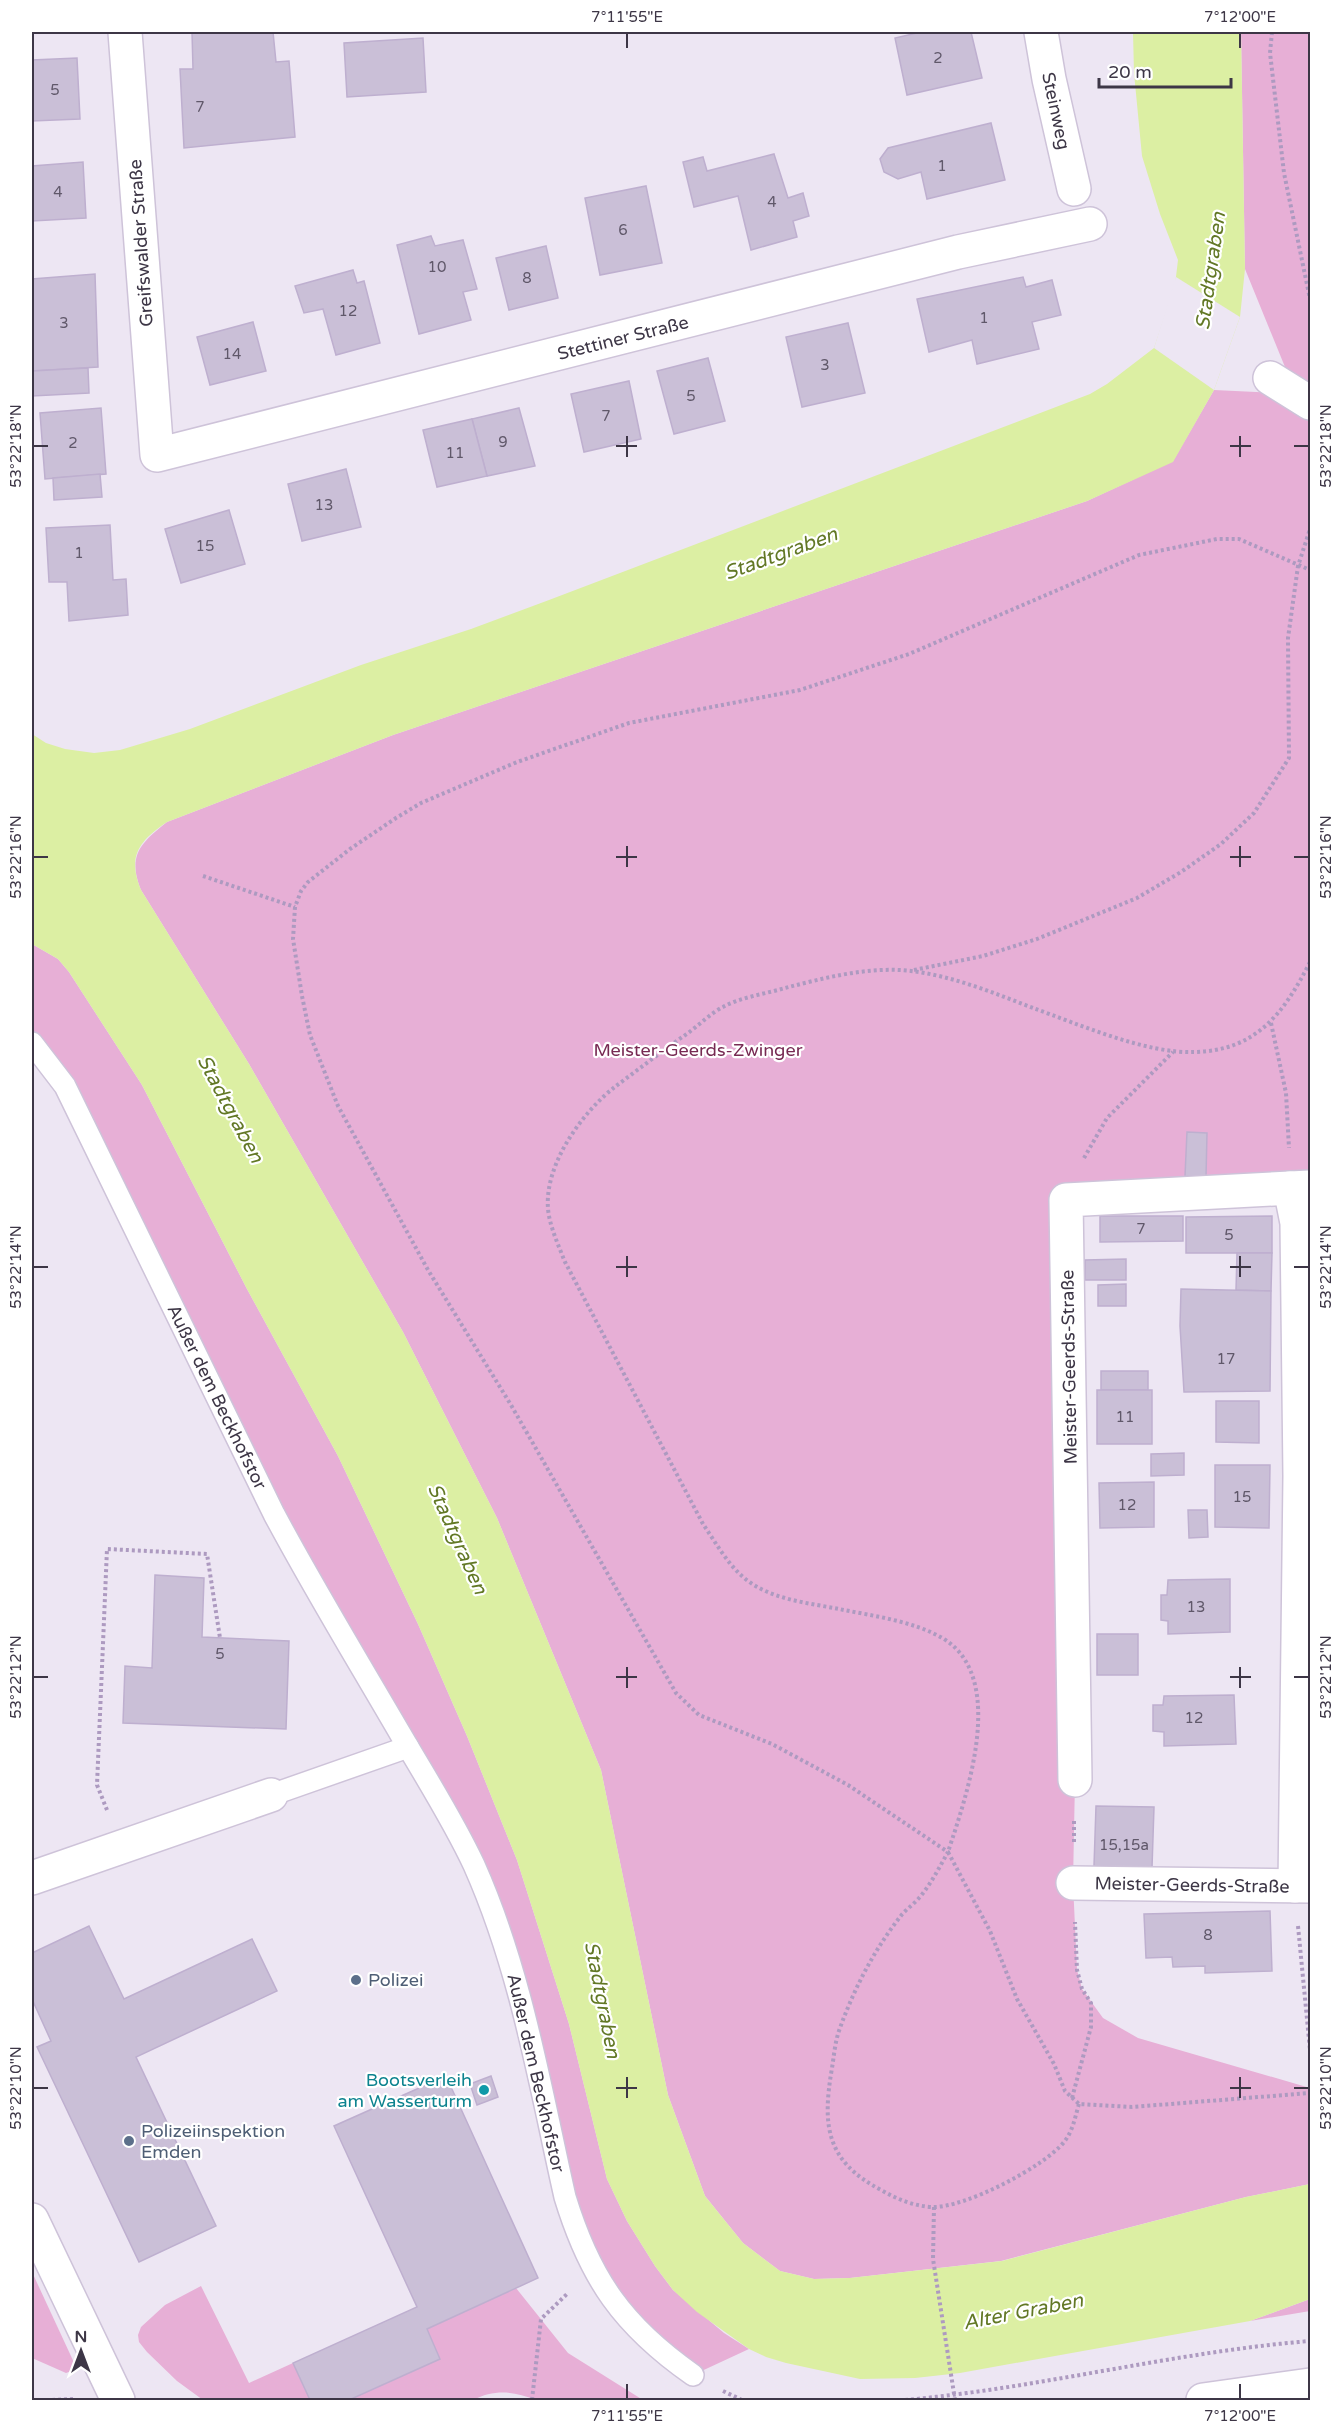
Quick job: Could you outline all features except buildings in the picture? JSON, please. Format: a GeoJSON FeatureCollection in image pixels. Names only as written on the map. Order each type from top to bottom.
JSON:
{"type":"FeatureCollection","features":[{"type":"Feature","properties":{"kind":"street","name":"Greifswalder Straße"},"geometry":{"type":"LineString","coordinates":[[125,32],[157,455]]}},
{"type":"Feature","properties":{"kind":"street","name":"Steinweg"},"geometry":{"type":"LineString","coordinates":[[1041,32],[1049,79],[1074,189]]}},
{"type":"Feature","properties":{"kind":"street","name":"Stettiner Straße"},"geometry":{"type":"LineString","coordinates":[[157,455],[958,252],[1090,224]]}},
{"type":"Feature","properties":{"kind":"street"},"geometry":{"type":"LineString","coordinates":[[1270,378],[1311,403]]}},
{"type":"Feature","properties":{"kind":"street"},"geometry":{"type":"LineString","coordinates":[[1066,1200],[1300,1187],[1297,1223],[1303,1886]]}},
{"type":"Feature","properties":{"kind":"street","name":"Meister-Geerds-Straße"},"geometry":{"type":"LineString","coordinates":[[1066,1200],[1075,1780]]}},
{"type":"Feature","properties":{"kind":"street"},"geometry":{"type":"LineString","coordinates":[[32,1878],[271,1795]]}},
{"type":"Feature","properties":{"kind":"street","name":"Meister-Geerds-Straße"},"geometry":{"type":"LineString","coordinates":[[1074,1883],[1303,1886]]}},
{"type":"Feature","properties":{"kind":"street"},"geometry":{"type":"LineString","coordinates":[[32,2220],[118,2400]]}},
{"type":"Feature","properties":{"kind":"street"},"geometry":{"type":"LineString","coordinates":[[1203,2400],[1311,2385]]}},
{"type":"Feature","properties":{"kind":"lane","name":"Außer dem Beckhofstor"},"geometry":{"type":"LineString","coordinates":[[32,1043],[65,1086],[274,1514],[452,1821],[474,1866],[497,1922],[526,2023],[566,2197],[592,2270],[613,2301],[641,2333],[667,2357],[693,2375]]}},
{"type":"Feature","properties":{"kind":"lane"},"geometry":{"type":"LineString","coordinates":[[271,1795],[408,1747]]}},
{"type":"Feature","properties":{"kind":"path"},"geometry":{"type":"LineString","coordinates":[[1272,32],[1270,53],[1284,173],[1311,299]]}},
{"type":"Feature","properties":{"kind":"path"},"geometry":{"type":"LineString","coordinates":[[1079,2104],[1071,2130],[1064,2143],[1046,2157],[1009,2182],[963,2200],[934,2207],[896,2199],[868,2183],[842,2162],[831,2143],[826,2121],[827,2103],[839,2030],[868,1966],[900,1916],[919,1897],[948,1852],[968,1790],[978,1727],[978,1690],[962,1657],[945,1640],[928,1631],[876,1617],[774,1594],[748,1581],[725,1556],[703,1524],[565,1262],[549,1216],[548,1204],[552,1174],[581,1120],[600,1098],[724,1007],[804,983],[861,972],[910,971],[983,956],[1037,939],[1137,898],[1181,872],[1221,844],[1254,813],[1289,758],[1288,638],[1298,566],[1311,529]]}},
{"type":"Feature","properties":{"kind":"path"},"geometry":{"type":"LineString","coordinates":[[1311,570],[1239,539],[1217,539],[1149,553],[909,654],[800,690],[629,723],[517,762],[421,803],[350,849],[308,882],[301,891],[295,907],[293,939],[310,1035],[338,1106],[428,1270],[511,1406],[676,1694],[699,1715],[772,1744],[848,1785],[948,1852],[990,1931],[1017,1998],[1054,2064],[1065,2091],[1079,2104],[1132,2107],[1311,2093]]}},
{"type":"Feature","properties":{"kind":"path"},"geometry":{"type":"LineString","coordinates":[[203,876],[295,907]]}},
{"type":"Feature","properties":{"kind":"path"},"geometry":{"type":"LineString","coordinates":[[910,971],[976,987],[1091,1029],[1173,1052],[1194,1052],[1235,1046],[1249,1040],[1271,1023],[1311,962]]}},
{"type":"Feature","properties":{"kind":"path"},"geometry":{"type":"LineString","coordinates":[[1271,1023],[1286,1093],[1300,1187]]}},
{"type":"Feature","properties":{"kind":"path"},"geometry":{"type":"LineString","coordinates":[[1066,1200],[1089,1147],[1107,1118],[1173,1052]]}},
{"type":"Feature","properties":{"kind":"path"},"geometry":{"type":"LineString","coordinates":[[121,1847],[97,1785],[106,1549],[207,1554],[220,1638]]}},
{"type":"Feature","properties":{"kind":"path"},"geometry":{"type":"LineString","coordinates":[[1072,2098],[1091,2027],[1091,2003],[1082,1989],[1077,1970],[1074,1883],[1075,1780]]}},
{"type":"Feature","properties":{"kind":"path"},"geometry":{"type":"LineString","coordinates":[[1303,1886],[1311,2050]]}},
{"type":"Feature","properties":{"kind":"path"},"geometry":{"type":"LineString","coordinates":[[934,2207],[933,2259],[955,2398]]}},
{"type":"Feature","properties":{"kind":"path"},"geometry":{"type":"LineString","coordinates":[[532,2400],[541,2319]]}},
{"type":"Feature","properties":{"kind":"path"},"geometry":{"type":"LineString","coordinates":[[905,2400],[955,2398],[1188,2357],[1311,2341]]}},
{"type":"Feature","properties":{"kind":"path"},"geometry":{"type":"LineString","coordinates":[[52,2400],[85,2399]]}},
{"type":"Feature","properties":{"kind":"green space","name":"Meister-Geerds-Zwinger"},"geometry":{"type":"Polygon","coordinates":[[[1241,32],[1310,32],[1310,1187],[1066,1200],[1075,1780],[1073,1883],[1077,1970],[1082,1989],[1103,2018],[1138,2038],[1310,2088],[1310,2184],[1246,2197],[1001,2261],[850,2278],[814,2279],[780,2271],[743,2243],[705,2196],[668,2095],[601,1770],[497,1518],[403,1332],[249,1064],[141,890],[137,878],[136,859],[144,844],[167,822],[393,735],[1087,501],[1173,461],[1214,390],[1296,394],[1245,269],[1241,32]]]}},
{"type":"Feature","properties":{"kind":"green space"},"geometry":{"type":"Polygon","coordinates":[[[32,944],[58,959],[69,972],[142,1085],[247,1289],[338,1456],[418,1624],[467,1736],[517,1860],[569,2024],[607,2179],[627,2221],[673,2290],[724,2333],[749,2349],[693,2375],[592,2270],[497,1922],[32,1043],[32,944]]]}},
{"type":"Feature","properties":{"kind":"green space"},"geometry":{"type":"Polygon","coordinates":[[[32,2272],[77,2369],[66,2373],[32,2358],[32,2272]]]}},
{"type":"Feature","properties":{"kind":"green space"},"geometry":{"type":"Polygon","coordinates":[[[201,2286],[249,2383],[293,2363],[310,2400],[203,2400],[177,2381],[147,2352],[139,2342],[138,2335],[141,2327],[165,2305],[201,2286]]]}},
{"type":"Feature","properties":{"kind":"green space"},"geometry":{"type":"Polygon","coordinates":[[[516,2288],[568,2353],[643,2400],[535,2400],[504,2392],[481,2396],[473,2400],[349,2400],[440,2359],[427,2329],[516,2288]]]}},
{"type":"Feature","properties":{"kind":"green space"},"geometry":{"type":"Polygon","coordinates":[[[1310,2299],[1310,2311],[1250,2321],[1310,2299]]]}},
{"type":"Feature","properties":{"kind":"water"},"geometry":{"type":"Polygon","coordinates":[[[1133,32],[1241,32],[1245,269],[1240,317],[1214,390],[1173,462],[1087,501],[393,735],[167,822],[143,843],[136,859],[135,868],[141,890],[249,1064],[403,1332],[497,1518],[601,1770],[668,2095],[705,2196],[743,2243],[780,2271],[814,2279],[850,2278],[1002,2261],[1246,2197],[1310,2184],[1310,2299],[1250,2321],[960,2373],[915,2378],[860,2379],[786,2363],[749,2349],[697,2312],[673,2290],[627,2221],[607,2179],[569,2024],[517,1860],[467,1736],[418,1624],[338,1456],[247,1289],[142,1085],[69,972],[58,959],[32,944],[32,734],[46,743],[65,749],[94,753],[120,750],[190,729],[361,665],[471,629],[549,600],[1090,394],[1107,384],[1154,348],[1175,285],[1178,260],[1160,214],[1142,156],[1134,73],[1133,32]]]}},
{"type":"Feature","properties":{"kind":"pier"},"geometry":{"type":"Polygon","coordinates":[[[1176,277],[1240,317],[1214,390],[1154,348],[1176,277]]]}},
{"type":"Feature","properties":{"kind":"place","name":"Polizei"},"geometry":{"type":"Point","coordinates":[356,1980]}},
{"type":"Feature","properties":{"kind":"place","name":"Bootsverleih am Wasserturm"},"geometry":{"type":"Point","coordinates":[484,2090]}},
{"type":"Feature","properties":{"kind":"place","name":"Polizeiinspektion Emden"},"geometry":{"type":"Point","coordinates":[129,2141]}},
{"type":"Feature","properties":{"kind":"water label","name":"Stadtgraben"},"geometry":{"type":"Point","coordinates":[1211,271]}},
{"type":"Feature","properties":{"kind":"water label","name":"Stadtgraben"},"geometry":{"type":"Point","coordinates":[781,554]}},
{"type":"Feature","properties":{"kind":"water label","name":"Stadtgraben"},"geometry":{"type":"Point","coordinates":[230,1109]}},
{"type":"Feature","properties":{"kind":"water label","name":"Stadtgraben"},"geometry":{"type":"Point","coordinates":[457,1539]}},
{"type":"Feature","properties":{"kind":"water label","name":"Stadtgraben"},"geometry":{"type":"Point","coordinates":[602,2000]}},
{"type":"Feature","properties":{"kind":"water label","name":"Alter Graben"},"geometry":{"type":"Point","coordinates":[1023,2312]}}]}
